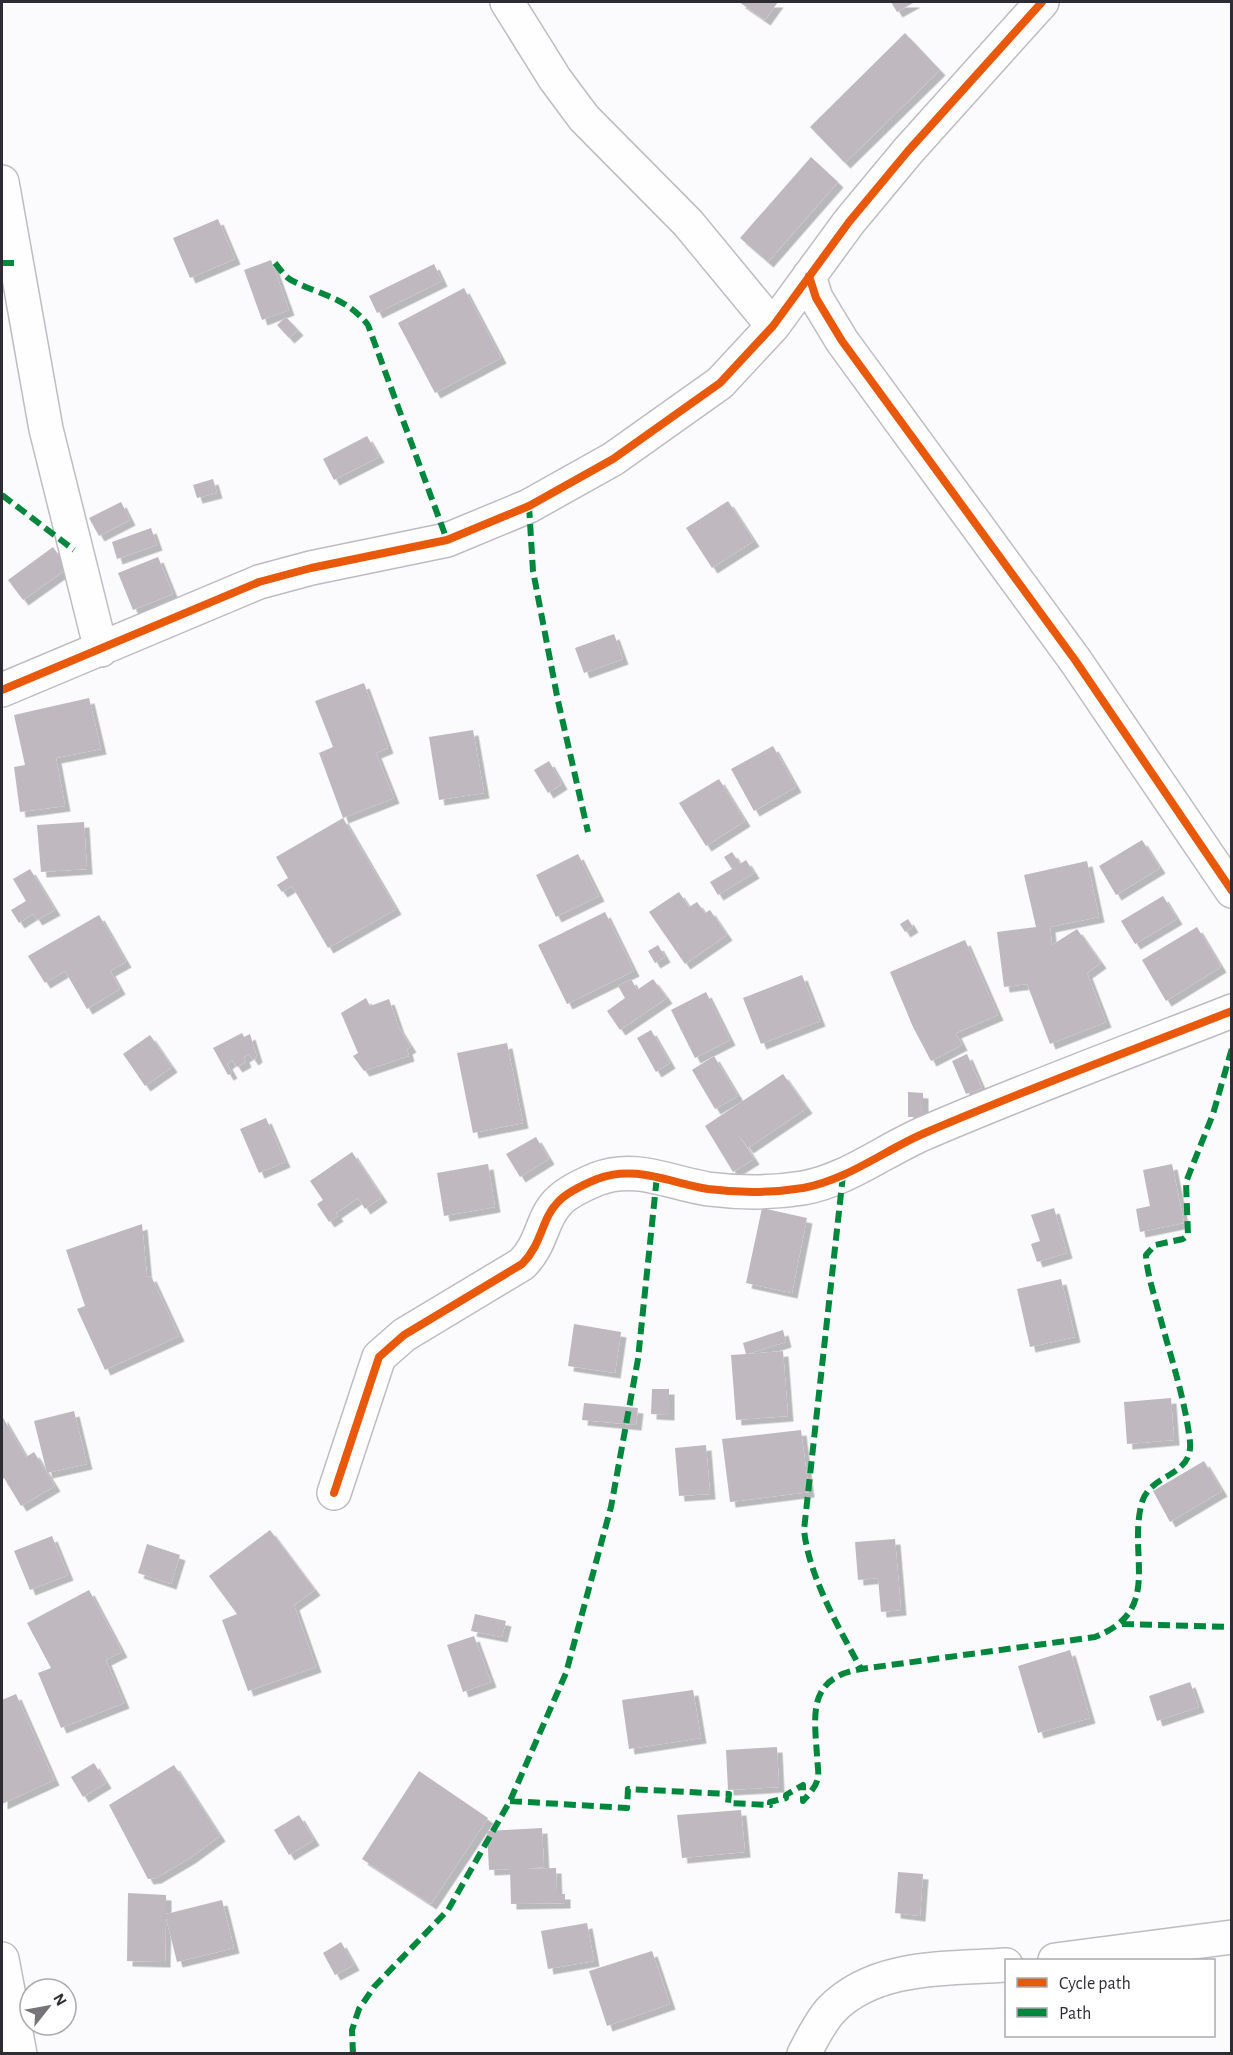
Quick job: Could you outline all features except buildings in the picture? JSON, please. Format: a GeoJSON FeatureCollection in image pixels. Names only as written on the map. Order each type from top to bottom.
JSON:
{"type":"FeatureCollection","features":[{"type":"Feature","properties":{"kind":"street"},"geometry":{"type":"LineString","coordinates":[[507,2],[555,79],[584,118],[688,223],[773,326]]}},
{"type":"Feature","properties":{"kind":"street"},"geometry":{"type":"LineString","coordinates":[[2,690],[259,582],[311,568],[447,540],[529,506],[612,459],[720,383],[773,326],[849,222],[908,151],[1042,2]]}},
{"type":"Feature","properties":{"kind":"street"},"geometry":{"type":"LineString","coordinates":[[2,182],[46,429],[101,650]]}},
{"type":"Feature","properties":{"kind":"street"},"geometry":{"type":"LineString","coordinates":[[809,276],[816,298],[842,341],[1075,660],[1232,891]]}},
{"type":"Feature","properties":{"kind":"street"},"geometry":{"type":"LineString","coordinates":[[334,1492],[379,1357],[412,1330],[522,1264],[534,1252],[547,1219],[558,1202],[578,1188],[599,1178],[628,1173],[726,1190],[755,1192],[805,1188],[843,1175],[891,1149],[975,1111],[1232,1011]]}},
{"type":"Feature","properties":{"kind":"street"},"geometry":{"type":"LineString","coordinates":[[1064,1959],[1232,1937]]}},
{"type":"Feature","properties":{"kind":"street"},"geometry":{"type":"LineString","coordinates":[[2,1959],[20,2054]]}},
{"type":"Feature","properties":{"kind":"street"},"geometry":{"type":"LineString","coordinates":[[804,2054],[831,2011],[863,1988],[887,1978],[923,1970],[956,1966],[1005,1965]]}},
{"type":"Feature","properties":{"kind":"marked path"},"geometry":{"type":"LineString","coordinates":[[2,263],[16,263]]}},
{"type":"Feature","properties":{"kind":"marked path"},"geometry":{"type":"LineString","coordinates":[[275,263],[289,279],[341,302],[368,325],[447,540]]}},
{"type":"Feature","properties":{"kind":"marked path"},"geometry":{"type":"LineString","coordinates":[[2,495],[74,550]]}},
{"type":"Feature","properties":{"kind":"marked path"},"geometry":{"type":"LineString","coordinates":[[529,506],[533,571],[558,701],[588,832]]}},
{"type":"Feature","properties":{"kind":"marked path"},"geometry":{"type":"LineString","coordinates":[[510,1801],[627,1808],[628,1789],[729,1794],[728,1803],[770,1805],[770,1802],[786,1798],[786,1795],[803,1785],[803,1801],[818,1778],[816,1712],[823,1689],[831,1680],[861,1669],[1095,1637],[1116,1626],[1129,1612],[1136,1597],[1139,1580],[1138,1542],[1142,1502],[1154,1485],[1179,1469],[1185,1462],[1190,1442],[1181,1393],[1151,1284],[1146,1255],[1155,1245],[1183,1239],[1188,1235],[1186,1182],[1213,1114],[1232,1048]]}},
{"type":"Feature","properties":{"kind":"marked path"},"geometry":{"type":"LineString","coordinates":[[843,1175],[804,1530],[818,1584],[861,1669]]}},
{"type":"Feature","properties":{"kind":"marked path"},"geometry":{"type":"LineString","coordinates":[[353,2054],[352,2030],[359,2009],[374,1987],[448,1910],[510,1801],[566,1673],[611,1507],[638,1359],[657,1176]]}},
{"type":"Feature","properties":{"kind":"marked path"},"geometry":{"type":"LineString","coordinates":[[1122,1624],[1232,1627]]}},
{"type":"Feature","properties":{"kind":"cycle path"},"geometry":{"type":"LineString","coordinates":[[2,690],[259,582],[311,568],[447,540],[529,506],[613,459],[720,383],[773,326],[849,222],[908,151],[1042,2]]}},
{"type":"Feature","properties":{"kind":"cycle path"},"geometry":{"type":"LineString","coordinates":[[809,276],[816,298],[842,341],[1075,660],[1232,891]]}},
{"type":"Feature","properties":{"kind":"cycle path"},"geometry":{"type":"LineString","coordinates":[[334,1493],[379,1357],[404,1335],[522,1264],[534,1248],[552,1209],[562,1198],[576,1189],[597,1179],[625,1173],[652,1176],[708,1189],[732,1191],[780,1191],[820,1184],[965,1116],[1232,1011]]}}]}
